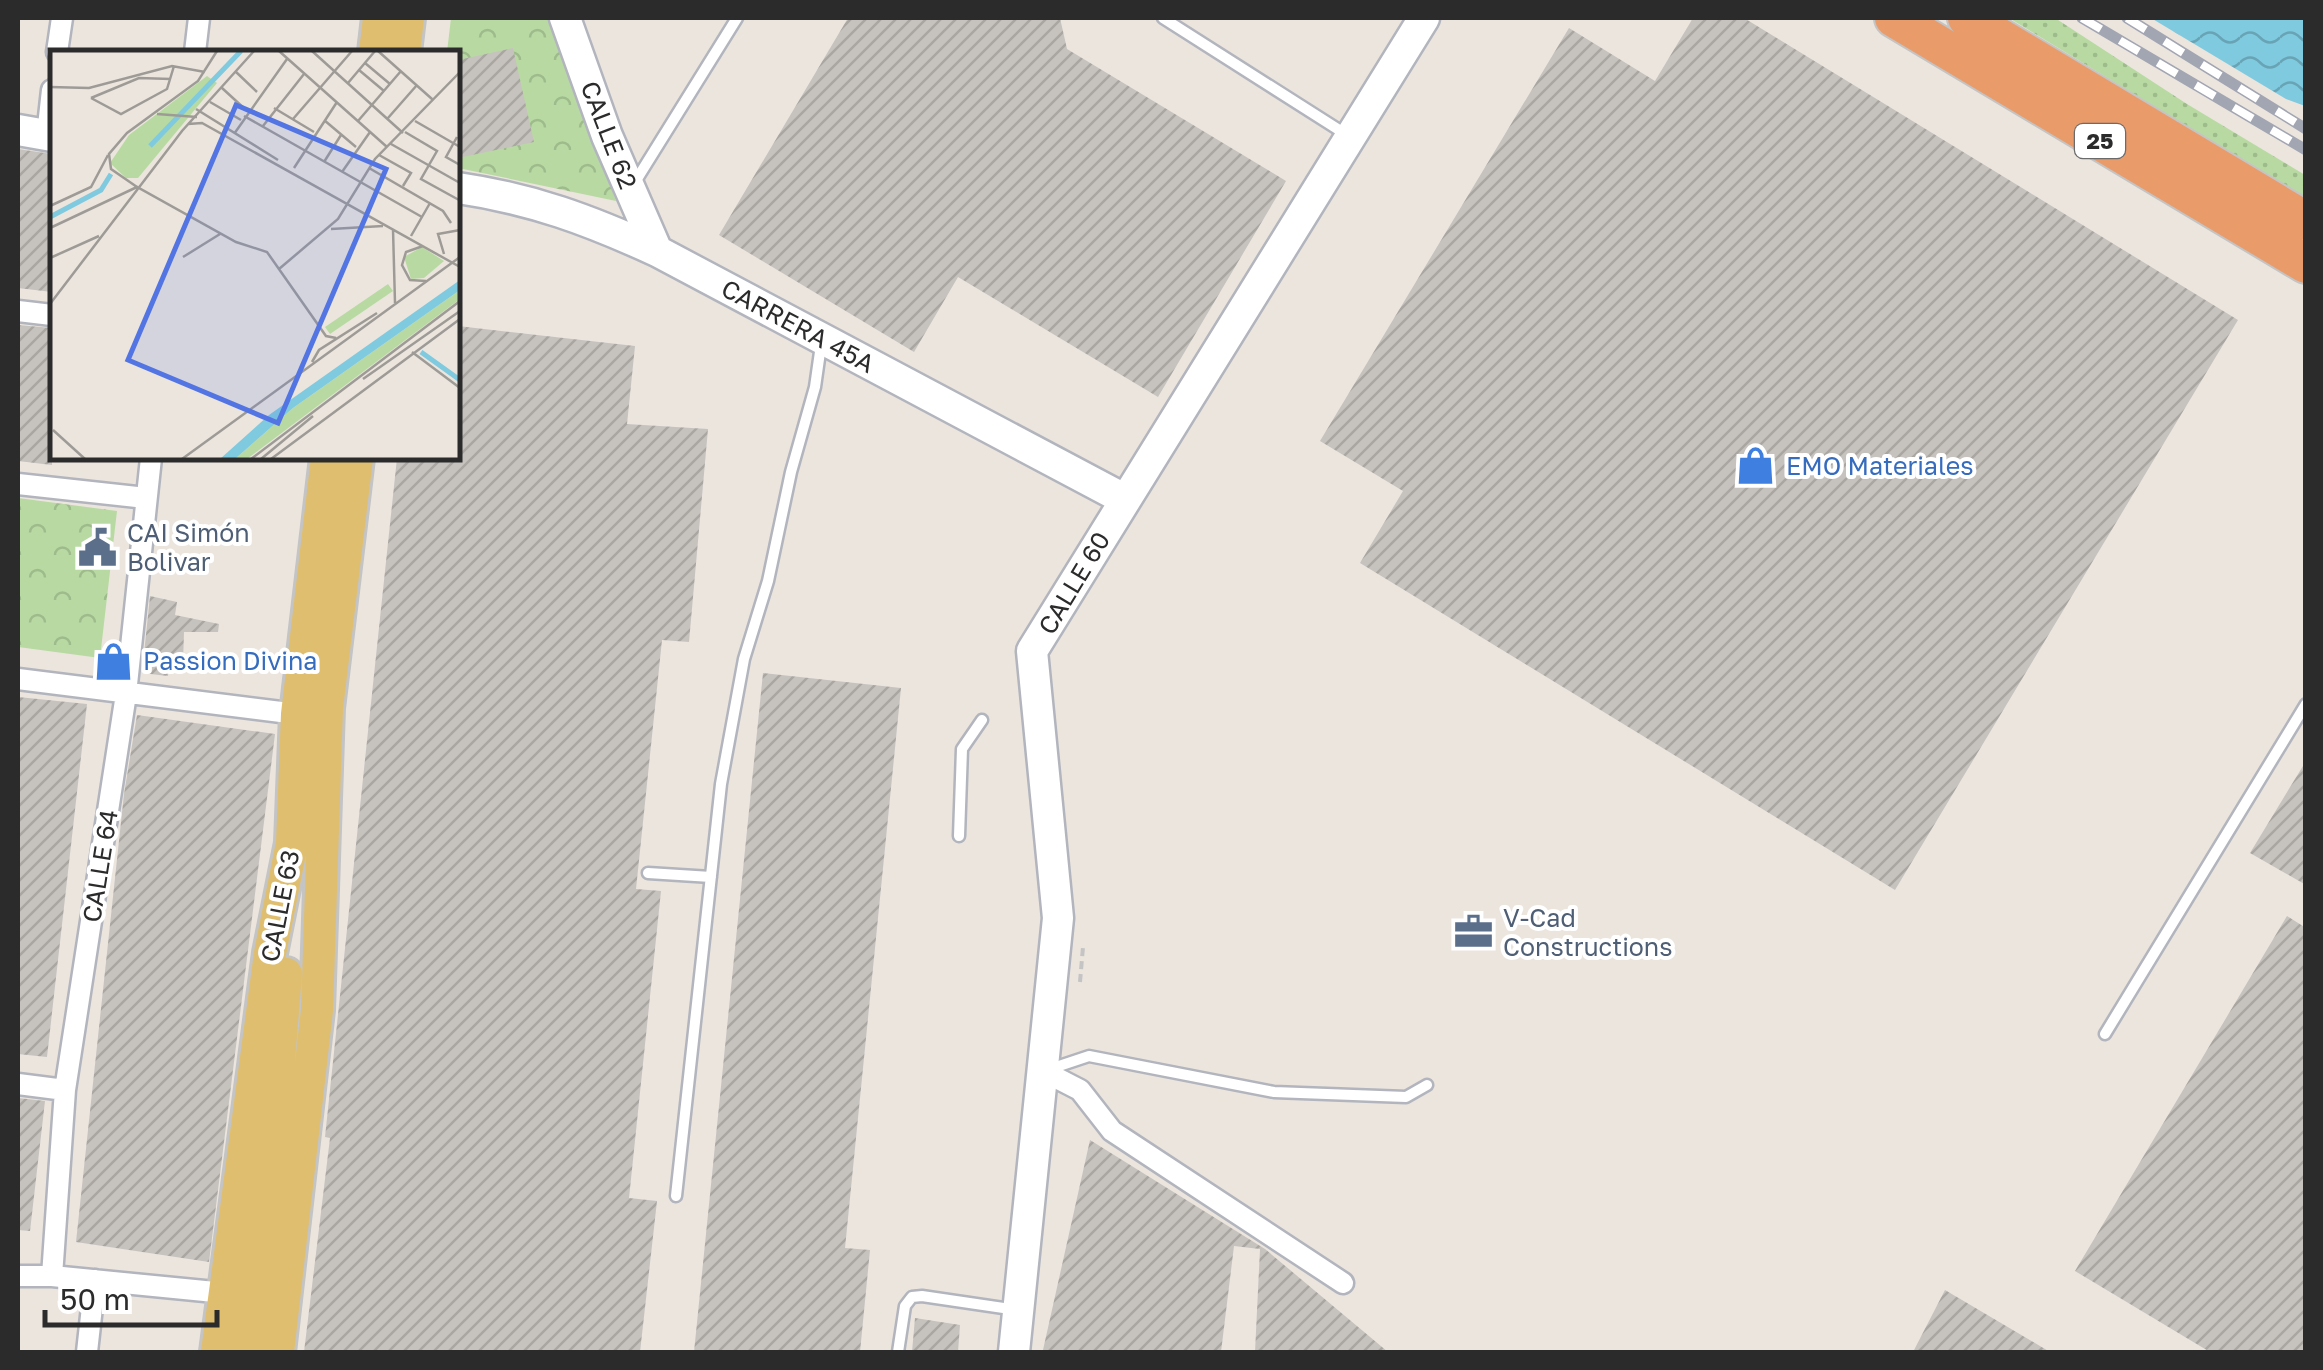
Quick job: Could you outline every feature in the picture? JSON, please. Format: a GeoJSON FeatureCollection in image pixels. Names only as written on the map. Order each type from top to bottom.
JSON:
{"type":"FeatureCollection","features":[{"type":"Feature","properties":{"kind":"highway","name":"25"},"geometry":{"type":"LineString","coordinates":[[1894,18],[2306,264]]}},
{"type":"Feature","properties":{"kind":"highway","name":"25"},"geometry":{"type":"LineString","coordinates":[[1967,18],[2306,221]]}},
{"type":"Feature","properties":{"kind":"main road"},"geometry":{"type":"LineString","coordinates":[[375,50],[379,18]]}},
{"type":"Feature","properties":{"kind":"main road"},"geometry":{"type":"LineString","coordinates":[[404,50],[408,18]]}},
{"type":"Feature","properties":{"kind":"main road","name":"CALLE 63"},"geometry":{"type":"LineString","coordinates":[[217,1352],[270,953],[292,843],[297,714],[327,460]]}},
{"type":"Feature","properties":{"kind":"main road","name":"CALLE 63"},"geometry":{"type":"LineString","coordinates":[[278,1352],[317,1010],[328,708],[357,460]]}},
{"type":"Feature","properties":{"kind":"main road"},"geometry":{"type":"LineString","coordinates":[[248,1352],[278,1088],[292,843]]}},
{"type":"Feature","properties":{"kind":"street"},"geometry":{"type":"LineString","coordinates":[[58,50],[62,18]]}},
{"type":"Feature","properties":{"kind":"street"},"geometry":{"type":"LineString","coordinates":[[195,50],[199,18]]}},
{"type":"Feature","properties":{"kind":"street","name":"CALLE 62"},"geometry":{"type":"LineString","coordinates":[[565,18],[629,191],[657,251]]}},
{"type":"Feature","properties":{"kind":"street","name":"CALLE 60"},"geometry":{"type":"LineString","coordinates":[[1014,1352],[1058,918],[1032,651],[1424,18]]}},
{"type":"Feature","properties":{"kind":"street"},"geometry":{"type":"LineString","coordinates":[[39,133],[50,97]]}},
{"type":"Feature","properties":{"kind":"street","name":"CARRERA 45A"},"geometry":{"type":"LineString","coordinates":[[460,188],[543,204],[657,251],[1124,500]]}},
{"type":"Feature","properties":{"kind":"street"},"geometry":{"type":"LineString","coordinates":[[18,311],[50,315]]}},
{"type":"Feature","properties":{"kind":"street","name":"CALLE 64"},"geometry":{"type":"LineString","coordinates":[[52,1276],[65,1090],[126,694],[151,460]]}},
{"type":"Feature","properties":{"kind":"street"},"geometry":{"type":"LineString","coordinates":[[18,484],[146,498]]}},
{"type":"Feature","properties":{"kind":"street"},"geometry":{"type":"LineString","coordinates":[[18,679],[297,714]]}},
{"type":"Feature","properties":{"kind":"street"},"geometry":{"type":"LineString","coordinates":[[1043,1071],[1080,1090],[1112,1130],[1343,1283]]}},
{"type":"Feature","properties":{"kind":"street"},"geometry":{"type":"LineString","coordinates":[[18,1084],[65,1090]]}},
{"type":"Feature","properties":{"kind":"street"},"geometry":{"type":"LineString","coordinates":[[18,1276],[225,1293]]}},
{"type":"Feature","properties":{"kind":"street"},"geometry":{"type":"LineString","coordinates":[[87,1352],[95,1280]]}},
{"type":"Feature","properties":{"kind":"lane"},"geometry":{"type":"LineString","coordinates":[[629,191],[737,18]]}},
{"type":"Feature","properties":{"kind":"lane"},"geometry":{"type":"LineString","coordinates":[[1163,18],[1350,137]]}},
{"type":"Feature","properties":{"kind":"lane"},"geometry":{"type":"LineString","coordinates":[[676,1196],[721,784],[744,660],[768,581],[791,472],[815,387],[822,339]]}},
{"type":"Feature","properties":{"kind":"lane"},"geometry":{"type":"LineString","coordinates":[[2105,1034],[2306,704]]}},
{"type":"Feature","properties":{"kind":"lane"},"geometry":{"type":"LineString","coordinates":[[959,836],[962,749],[982,720]]}},
{"type":"Feature","properties":{"kind":"lane"},"geometry":{"type":"LineString","coordinates":[[648,872],[711,877]]}},
{"type":"Feature","properties":{"kind":"lane"},"geometry":{"type":"LineString","coordinates":[[1043,1071],[1089,1056],[1274,1092],[1406,1097],[1428,1085]]}},
{"type":"Feature","properties":{"kind":"lane"},"geometry":{"type":"LineString","coordinates":[[898,1352],[905,1306],[912,1297],[1018,1310]]}},
{"type":"Feature","properties":{"kind":"path"},"geometry":{"type":"LineString","coordinates":[[1078,938],[1084,949],[1080,984]]}},
{"type":"Feature","properties":{"kind":"green space"},"geometry":{"type":"Polygon","coordinates":[[[451,18],[549,18],[616,201],[460,168],[460,50],[447,50],[451,18]]]}},
{"type":"Feature","properties":{"kind":"green space"},"geometry":{"type":"Polygon","coordinates":[[[2009,18],[2055,18],[2305,175],[2305,198],[2009,18]]]}},
{"type":"Feature","properties":{"kind":"green space"},"geometry":{"type":"Polygon","coordinates":[[[18,498],[117,511],[100,658],[18,647],[18,498]]]}},
{"type":"Feature","properties":{"kind":"water"},"geometry":{"type":"Polygon","coordinates":[[[2151,18],[2305,18],[2305,106],[2286,99],[2151,18]]]}},
{"type":"Feature","properties":{"kind":"building"},"geometry":{"type":"Polygon","coordinates":[[[848,18],[1060,18],[1067,49],[1286,181],[1158,397],[958,277],[914,352],[719,235],[848,18]]]}},
{"type":"Feature","properties":{"kind":"building","name":"EMO Materiales"},"geometry":{"type":"Polygon","coordinates":[[[1693,18],[1744,18],[2238,320],[1895,890],[1360,563],[1403,491],[1320,441],[1569,28],[1655,81],[1693,18]]]}},
{"type":"Feature","properties":{"kind":"building"},"geometry":{"type":"Polygon","coordinates":[[[513,48],[534,142],[460,158],[460,60],[513,48]]]}},
{"type":"Feature","properties":{"kind":"building"},"geometry":{"type":"Polygon","coordinates":[[[18,149],[50,154],[50,292],[18,288],[18,149]]]}},
{"type":"Feature","properties":{"kind":"building"},"geometry":{"type":"Polygon","coordinates":[[[18,325],[50,328],[52,465],[18,461],[18,325]]]}},
{"type":"Feature","properties":{"kind":"building"},"geometry":{"type":"Polygon","coordinates":[[[460,326],[635,346],[627,424],[708,429],[689,642],[662,640],[636,889],[661,891],[629,1198],[657,1201],[640,1352],[304,1352],[330,1138],[325,1137],[397,460],[460,460],[460,326]]]}},
{"type":"Feature","properties":{"kind":"building"},"geometry":{"type":"Polygon","coordinates":[[[150,596],[177,602],[175,615],[219,624],[218,632],[184,632],[183,663],[169,661],[168,676],[142,673],[150,596]]]}},
{"type":"Feature","properties":{"kind":"building"},"geometry":{"type":"Polygon","coordinates":[[[763,673],[901,688],[845,1248],[870,1250],[860,1352],[694,1352],[763,673]]]}},
{"type":"Feature","properties":{"kind":"building"},"geometry":{"type":"Polygon","coordinates":[[[18,697],[87,704],[47,1057],[18,1054],[18,697]]]}},
{"type":"Feature","properties":{"kind":"building"},"geometry":{"type":"Polygon","coordinates":[[[137,715],[275,734],[209,1262],[76,1242],[124,794],[137,715]]]}},
{"type":"Feature","properties":{"kind":"building"},"geometry":{"type":"Polygon","coordinates":[[[2306,761],[2306,885],[2250,853],[2306,761]]]}},
{"type":"Feature","properties":{"kind":"building"},"geometry":{"type":"Polygon","coordinates":[[[2287,916],[2306,928],[2306,1352],[2210,1352],[2075,1271],[2287,916]]]}},
{"type":"Feature","properties":{"kind":"building"},"geometry":{"type":"Polygon","coordinates":[[[18,1098],[45,1101],[30,1231],[18,1230],[18,1098]]]}},
{"type":"Feature","properties":{"kind":"building"},"geometry":{"type":"Polygon","coordinates":[[[1090,1140],[1265,1249],[1388,1352],[1255,1352],[1260,1249],[1234,1246],[1221,1352],[1043,1350],[1090,1140]]]}},
{"type":"Feature","properties":{"kind":"building"},"geometry":{"type":"Polygon","coordinates":[[[1945,1290],[2050,1352],[1913,1352],[1945,1290]]]}},
{"type":"Feature","properties":{"kind":"building"},"geometry":{"type":"Polygon","coordinates":[[[915,1318],[960,1325],[958,1352],[912,1352],[915,1318]]]}},
{"type":"Feature","properties":{"kind":"railway"},"geometry":{"type":"LineString","coordinates":[[2082,18],[2306,150]]}},
{"type":"Feature","properties":{"kind":"railway"},"geometry":{"type":"LineString","coordinates":[[2127,18],[2306,129]]}},
{"type":"Feature","properties":{"kind":"place","name":"EMO Materiales"},"geometry":{"type":"Point","coordinates":[1756,466]}},
{"type":"Feature","properties":{"kind":"place","name":"CAI Simón Bolivar"},"geometry":{"type":"Point","coordinates":[97,547]}},
{"type":"Feature","properties":{"kind":"place","name":"Passion Divina"},"geometry":{"type":"Point","coordinates":[113,661]}},
{"type":"Feature","properties":{"kind":"place","name":"V-Cad Constructions"},"geometry":{"type":"Point","coordinates":[1473,932]}}]}
